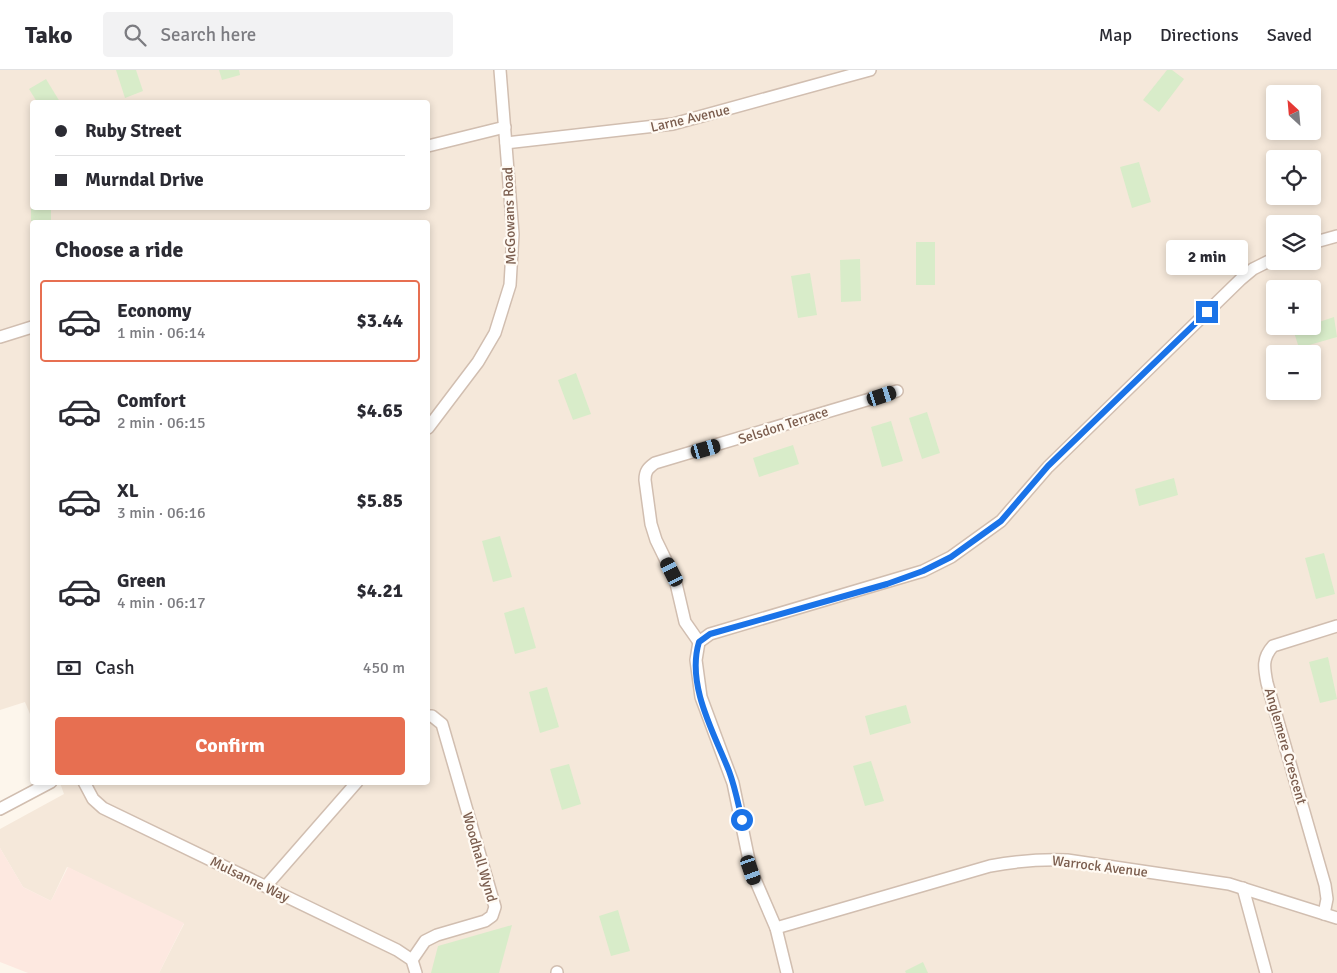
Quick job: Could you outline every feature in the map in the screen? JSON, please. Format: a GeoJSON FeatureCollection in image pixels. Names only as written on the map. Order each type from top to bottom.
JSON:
{"type":"FeatureCollection","features":[{"type":"Feature","properties":{"kind":"street","name":"McGowans Road"},"geometry":{"type":"LineString","coordinates":[[430,425],[478,362],[495,333],[510,285],[513,255],[500,70]]}},
{"type":"Feature","properties":{"kind":"street","name":"Larne Avenue"},"geometry":{"type":"LineString","coordinates":[[506,143],[673,124],[870,70]]}},
{"type":"Feature","properties":{"kind":"street"},"geometry":{"type":"LineString","coordinates":[[430,146],[505,127]]}},
{"type":"Feature","properties":{"kind":"street"},"geometry":{"type":"LineString","coordinates":[[1321,240],[1337,236]]}},
{"type":"Feature","properties":{"kind":"street"},"geometry":{"type":"LineString","coordinates":[[787,973],[776,928],[751,870],[733,783],[701,697],[696,660],[699,642],[710,634],[887,584],[923,571],[951,557],[976,541],[1001,521],[1048,466],[1241,279],[1253,269],[1266,262]]}},
{"type":"Feature","properties":{"kind":"street"},"geometry":{"type":"LineString","coordinates":[[0,337],[30,328]]}},
{"type":"Feature","properties":{"kind":"street","name":"Selsdon Terrace"},"geometry":{"type":"LineString","coordinates":[[699,642],[685,622],[675,579],[652,524],[645,472],[655,463],[741,439],[897,390]]}},
{"type":"Feature","properties":{"kind":"street","name":"Anglemere Crescent"},"geometry":{"type":"LineString","coordinates":[[1324,914],[1327,899],[1326,885],[1267,683],[1264,662],[1267,653],[1278,644],[1337,626]]}},
{"type":"Feature","properties":{"kind":"street","name":"Woodhall Wynd"},"geometry":{"type":"LineString","coordinates":[[412,960],[425,941],[437,935],[485,921],[492,916],[494,908],[442,724],[430,716]]}},
{"type":"Feature","properties":{"kind":"street"},"geometry":{"type":"LineString","coordinates":[[0,809],[45,785]]}},
{"type":"Feature","properties":{"kind":"street","name":"Mulsanne Way"},"geometry":{"type":"LineString","coordinates":[[86,785],[93,799],[103,808],[266,886],[412,960]]}},
{"type":"Feature","properties":{"kind":"street"},"geometry":{"type":"LineString","coordinates":[[266,886],[354,785]]}},
{"type":"Feature","properties":{"kind":"street","name":"Warrock Avenue"},"geometry":{"type":"LineString","coordinates":[[776,928],[990,866],[1020,860],[1068,860],[1192,878],[1243,888],[1337,918]]}},
{"type":"Feature","properties":{"kind":"street"},"geometry":{"type":"LineString","coordinates":[[1243,888],[1266,973]]}},
{"type":"Feature","properties":{"kind":"street"},"geometry":{"type":"LineString","coordinates":[[412,960],[416,973]]}},
{"type":"Feature","properties":{"kind":"shaded area"},"geometry":{"type":"Polygon","coordinates":[[[0,70],[1337,70],[1337,973],[159,973],[184,924],[67,867],[51,901],[23,887],[0,848],[0,829],[64,794],[61,785],[430,785],[430,220],[30,220],[30,714],[25,702],[0,710],[0,70]]]}},
{"type":"Feature","properties":{"kind":"shaded area"},"geometry":{"type":"Polygon","coordinates":[[[0,848],[23,887],[51,901],[68,867],[184,923],[159,973],[28,973],[0,962],[0,848]]]}},
{"type":"Feature","properties":{"kind":"green space"},"geometry":{"type":"Polygon","coordinates":[[[116,70],[136,70],[143,91],[125,98],[116,70]]]}},
{"type":"Feature","properties":{"kind":"green space"},"geometry":{"type":"Polygon","coordinates":[[[219,70],[239,70],[240,75],[222,80],[219,70]]]}},
{"type":"Feature","properties":{"kind":"green space"},"geometry":{"type":"Polygon","coordinates":[[[1167,70],[1172,70],[1184,79],[1159,112],[1143,100],[1167,70]]]}},
{"type":"Feature","properties":{"kind":"green space"},"geometry":{"type":"Polygon","coordinates":[[[46,79],[59,100],[36,100],[29,89],[46,79]]]}},
{"type":"Feature","properties":{"kind":"green space"},"geometry":{"type":"Polygon","coordinates":[[[1139,162],[1151,202],[1132,208],[1120,167],[1139,162]]]}},
{"type":"Feature","properties":{"kind":"green space"},"geometry":{"type":"Polygon","coordinates":[[[31,210],[51,210],[51,220],[31,220],[31,210]]]}},
{"type":"Feature","properties":{"kind":"green space"},"geometry":{"type":"Polygon","coordinates":[[[916,242],[935,242],[935,285],[916,285],[916,242]]]}},
{"type":"Feature","properties":{"kind":"green space"},"geometry":{"type":"Polygon","coordinates":[[[860,259],[861,301],[841,302],[840,260],[860,259]]]}},
{"type":"Feature","properties":{"kind":"green space"},"geometry":{"type":"Polygon","coordinates":[[[810,273],[817,315],[798,318],[791,276],[810,273]]]}},
{"type":"Feature","properties":{"kind":"green space"},"geometry":{"type":"Polygon","coordinates":[[[1334,317],[1337,337],[1309,345],[1298,345],[1295,335],[1321,335],[1321,321],[1334,317]]]}},
{"type":"Feature","properties":{"kind":"green space"},"geometry":{"type":"Polygon","coordinates":[[[576,373],[591,414],[573,420],[558,380],[576,373]]]}},
{"type":"Feature","properties":{"kind":"green space"},"geometry":{"type":"Polygon","coordinates":[[[927,412],[940,453],[922,459],[909,418],[927,412]]]}},
{"type":"Feature","properties":{"kind":"green space"},"geometry":{"type":"Polygon","coordinates":[[[891,421],[903,461],[882,467],[871,427],[891,421]]]}},
{"type":"Feature","properties":{"kind":"green space"},"geometry":{"type":"Polygon","coordinates":[[[793,445],[799,464],[759,477],[753,458],[793,445]]]}},
{"type":"Feature","properties":{"kind":"green space"},"geometry":{"type":"Polygon","coordinates":[[[1174,478],[1178,495],[1139,506],[1135,489],[1174,478]]]}},
{"type":"Feature","properties":{"kind":"green space"},"geometry":{"type":"Polygon","coordinates":[[[500,536],[512,577],[493,582],[482,541],[500,536]]]}},
{"type":"Feature","properties":{"kind":"green space"},"geometry":{"type":"Polygon","coordinates":[[[1324,553],[1335,594],[1316,599],[1305,558],[1324,553]]]}},
{"type":"Feature","properties":{"kind":"green space"},"geometry":{"type":"Polygon","coordinates":[[[524,607],[536,648],[515,654],[504,613],[524,607]]]}},
{"type":"Feature","properties":{"kind":"green space"},"geometry":{"type":"Polygon","coordinates":[[[1328,657],[1337,699],[1320,703],[1309,662],[1328,657]]]}},
{"type":"Feature","properties":{"kind":"green space"},"geometry":{"type":"Polygon","coordinates":[[[547,687],[559,727],[540,733],[529,692],[547,687]]]}},
{"type":"Feature","properties":{"kind":"green space"},"geometry":{"type":"Polygon","coordinates":[[[906,705],[911,723],[870,735],[865,716],[906,705]]]}},
{"type":"Feature","properties":{"kind":"green space"},"geometry":{"type":"Polygon","coordinates":[[[871,761],[884,801],[865,806],[853,766],[871,761]]]}},
{"type":"Feature","properties":{"kind":"green space"},"geometry":{"type":"Polygon","coordinates":[[[569,764],[581,804],[562,810],[550,769],[569,764]]]}},
{"type":"Feature","properties":{"kind":"green space"},"geometry":{"type":"Polygon","coordinates":[[[618,910],[630,951],[611,956],[599,916],[618,910]]]}},
{"type":"Feature","properties":{"kind":"green space"},"geometry":{"type":"Polygon","coordinates":[[[512,925],[499,973],[431,973],[438,946],[512,925]]]}},
{"type":"Feature","properties":{"kind":"green space"},"geometry":{"type":"Polygon","coordinates":[[[923,962],[928,973],[906,973],[905,971],[923,962]]]}},
{"type":"Feature","properties":{"kind":"route"},"geometry":{"type":"LineString","coordinates":[[742,820],[733,783],[701,697],[696,660],[699,642],[710,634],[887,584],[923,571],[951,557],[976,541],[1001,521],[1025,496],[1048,466],[1207,312]]}}]}
